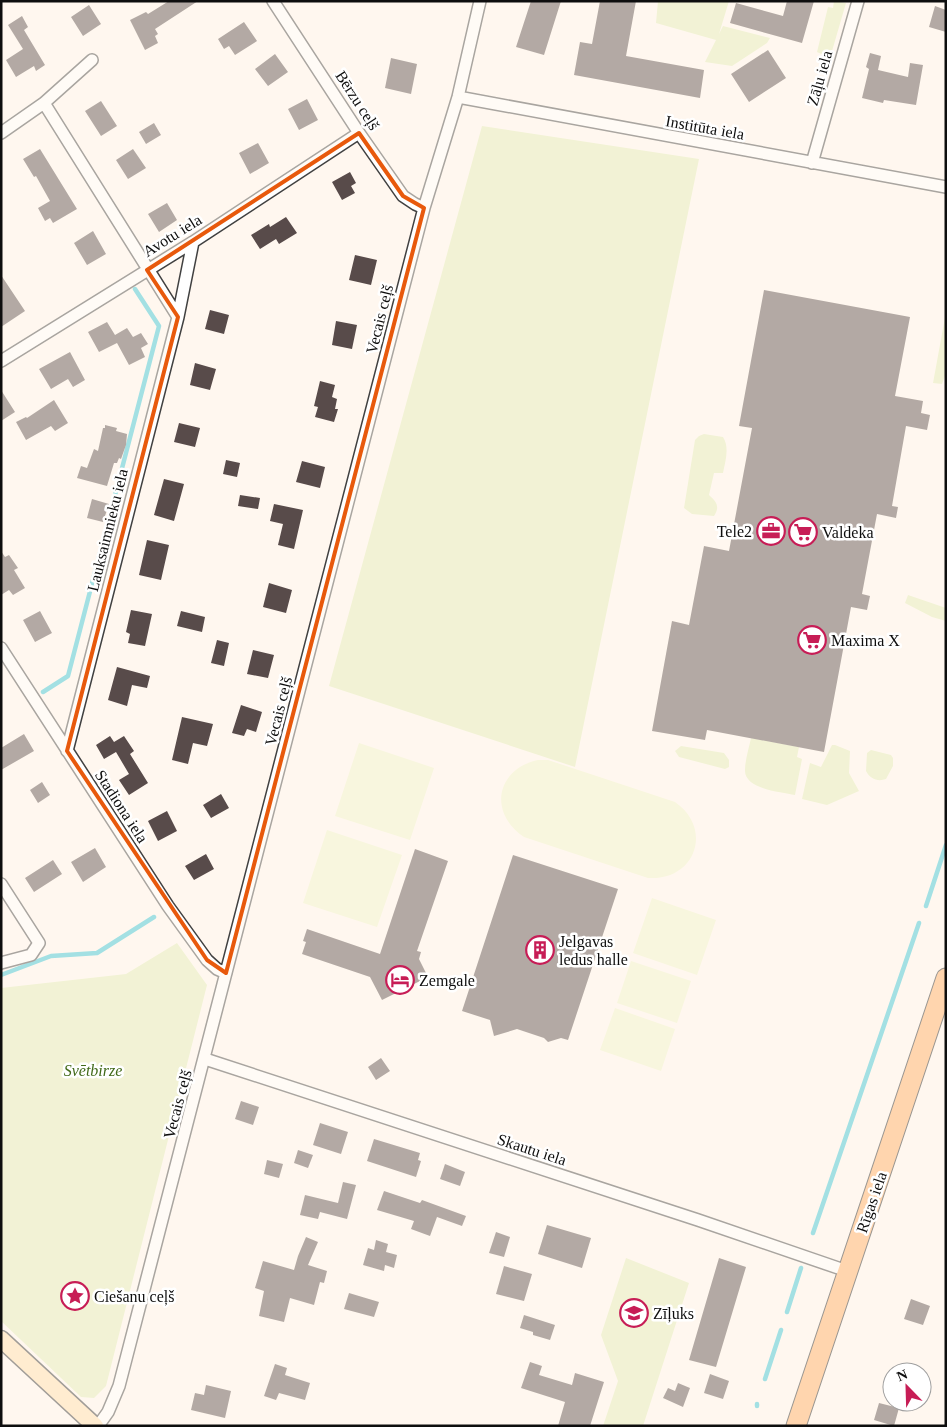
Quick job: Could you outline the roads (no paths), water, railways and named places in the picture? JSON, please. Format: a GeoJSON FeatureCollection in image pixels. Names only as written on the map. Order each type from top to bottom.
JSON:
{"type":"FeatureCollection","features":[{"type":"Feature","properties":{"kind":"main road","name":"Rīgas iela"},"geometry":{"type":"LineString","coordinates":[[796,1426],[946,978]]}},
{"type":"Feature","properties":{"kind":"main road"},"geometry":{"type":"LineString","coordinates":[[1,1339],[96,1426]]}},
{"type":"Feature","properties":{"kind":"street","name":"Bērzu ceļš"},"geometry":{"type":"LineString","coordinates":[[273,1],[359,133],[403,196],[424,208]]}},
{"type":"Feature","properties":{"kind":"street","name":"Vecais ceļš"},"geometry":{"type":"LineString","coordinates":[[96,1426],[108,1412],[120,1386],[424,208],[458,97],[480,1]]}},
{"type":"Feature","properties":{"kind":"street","name":"Zāļu iela"},"geometry":{"type":"LineString","coordinates":[[812,163],[858,1]]}},
{"type":"Feature","properties":{"kind":"street"},"geometry":{"type":"LineString","coordinates":[[1,133],[44,103],[92,60]]}},
{"type":"Feature","properties":{"kind":"street","name":"Institūta iela"},"geometry":{"type":"LineString","coordinates":[[458,97],[946,187]]}},
{"type":"Feature","properties":{"kind":"street"},"geometry":{"type":"LineString","coordinates":[[44,103],[178,318]]}},
{"type":"Feature","properties":{"kind":"street","name":"Avotu iela"},"geometry":{"type":"LineString","coordinates":[[1,361],[193,242],[359,133]]}},
{"type":"Feature","properties":{"kind":"street","name":"Lauksaimnieku iela"},"geometry":{"type":"LineString","coordinates":[[66,751],[178,318],[193,242]]}},
{"type":"Feature","properties":{"kind":"street","name":"Stadiona iela"},"geometry":{"type":"LineString","coordinates":[[1,648],[168,906],[207,960],[217,969],[226,973]]}},
{"type":"Feature","properties":{"kind":"street"},"geometry":{"type":"LineString","coordinates":[[1,884],[39,943],[31,955],[1,963]]}},
{"type":"Feature","properties":{"kind":"street","name":"Skautu iela"},"geometry":{"type":"LineString","coordinates":[[205,1059],[698,1220],[847,1272]]}},
{"type":"Feature","properties":{"kind":"waterway"},"geometry":{"type":"LineString","coordinates":[[43,692],[68,676],[159,326],[135,289]]}},
{"type":"Feature","properties":{"kind":"waterway"},"geometry":{"type":"LineString","coordinates":[[926,906],[946,845]]}},
{"type":"Feature","properties":{"kind":"waterway"},"geometry":{"type":"LineString","coordinates":[[1,975],[51,956],[97,953],[154,917]]}},
{"type":"Feature","properties":{"kind":"waterway"},"geometry":{"type":"LineString","coordinates":[[813,1233],[919,923]]}},
{"type":"Feature","properties":{"kind":"waterway"},"geometry":{"type":"LineString","coordinates":[[787,1312],[801,1268]]}},
{"type":"Feature","properties":{"kind":"waterway"},"geometry":{"type":"LineString","coordinates":[[765,1379],[781,1330]]}},
{"type":"Feature","properties":{"kind":"place","name":"Tele2"},"geometry":{"type":"Point","coordinates":[771,531]}},
{"type":"Feature","properties":{"kind":"place","name":"Valdeka"},"geometry":{"type":"Point","coordinates":[803,532]}},
{"type":"Feature","properties":{"kind":"place","name":"Maxima X"},"geometry":{"type":"Point","coordinates":[812,640]}},
{"type":"Feature","properties":{"kind":"place","name":"Jelgavas ledus halle"},"geometry":{"type":"Point","coordinates":[540,950]}},
{"type":"Feature","properties":{"kind":"place","name":"Zemgale"},"geometry":{"type":"Point","coordinates":[400,980]}},
{"type":"Feature","properties":{"kind":"place","name":"Ciešanu ceļš"},"geometry":{"type":"Point","coordinates":[75,1296]}},
{"type":"Feature","properties":{"kind":"place","name":"Zīļuks"},"geometry":{"type":"Point","coordinates":[634,1313]}},
{"type":"Feature","properties":{"kind":"park label","name":"Svētbirze"},"geometry":{"type":"Point","coordinates":[93,1070]}}]}
